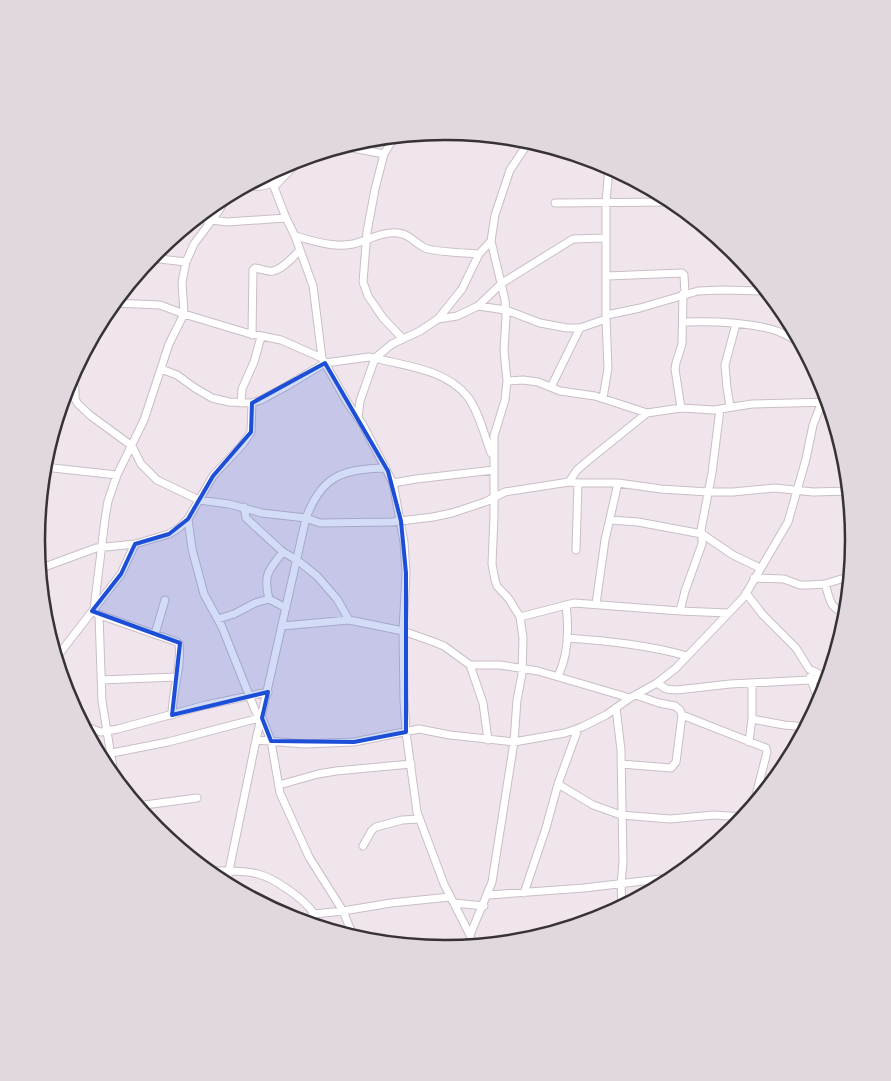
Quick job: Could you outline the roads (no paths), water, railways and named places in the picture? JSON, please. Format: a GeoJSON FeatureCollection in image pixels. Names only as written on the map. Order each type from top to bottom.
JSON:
{"type":"FeatureCollection","features":[{"type":"Feature","properties":{"kind":"street"},"geometry":{"type":"LineString","coordinates":[[390,143],[384,154],[375,189],[366,240],[363,282],[364,288],[382,318],[403,339]]}},
{"type":"Feature","properties":{"kind":"street"},"geometry":{"type":"LineString","coordinates":[[470,935],[488,895],[496,863],[514,742],[515,714],[523,668],[523,638],[520,617],[509,599],[497,586],[492,571],[494,436],[505,400],[507,381],[504,350],[506,310],[502,282],[491,241],[495,215],[510,170],[525,148]]}},
{"type":"Feature","properties":{"kind":"street"},"geometry":{"type":"LineString","coordinates":[[361,150],[384,154]]}},
{"type":"Feature","properties":{"kind":"street"},"geometry":{"type":"LineString","coordinates":[[259,186],[274,185],[288,172]]}},
{"type":"Feature","properties":{"kind":"street"},"geometry":{"type":"LineString","coordinates":[[603,398],[608,368],[606,203],[608,174]]}},
{"type":"Feature","properties":{"kind":"street"},"geometry":{"type":"LineString","coordinates":[[272,179],[313,286],[324,360],[343,397],[358,418],[386,468],[393,484],[401,521],[406,573],[403,631],[406,732],[416,812],[452,900],[471,940]]}},
{"type":"Feature","properties":{"kind":"street"},"geometry":{"type":"LineString","coordinates":[[555,203],[660,202]]}},
{"type":"Feature","properties":{"kind":"street"},"geometry":{"type":"LineString","coordinates":[[93,610],[108,501],[116,475],[144,420],[169,344],[184,314],[182,282],[186,262],[194,244],[219,210]]}},
{"type":"Feature","properties":{"kind":"street"},"geometry":{"type":"LineString","coordinates":[[206,220],[240,222],[286,218]]}},
{"type":"Feature","properties":{"kind":"street"},"geometry":{"type":"LineString","coordinates":[[295,236],[331,245],[346,244],[400,233],[411,237],[424,248],[479,254]]}},
{"type":"Feature","properties":{"kind":"street"},"geometry":{"type":"LineString","coordinates":[[438,319],[457,316],[478,306],[502,282],[573,239],[606,238]]}},
{"type":"Feature","properties":{"kind":"street"},"geometry":{"type":"LineString","coordinates":[[358,418],[360,401],[375,358],[386,348],[428,327],[438,319],[459,293],[479,254],[491,241]]}},
{"type":"Feature","properties":{"kind":"street"},"geometry":{"type":"LineString","coordinates":[[252,335],[253,270],[255,268],[267,271],[276,269],[300,250]]}},
{"type":"Feature","properties":{"kind":"street"},"geometry":{"type":"LineString","coordinates":[[160,259],[186,262]]}},
{"type":"Feature","properties":{"kind":"street"},"geometry":{"type":"LineString","coordinates":[[607,276],[682,273],[684,275],[682,344],[675,369],[681,408]]}},
{"type":"Feature","properties":{"kind":"street"},"geometry":{"type":"LineString","coordinates":[[478,306],[506,310],[540,323],[567,328],[580,328],[606,317],[684,294],[709,290],[758,291]]}},
{"type":"Feature","properties":{"kind":"street"},"geometry":{"type":"LineString","coordinates":[[123,303],[160,305],[252,335],[289,343],[324,360],[369,357],[421,368],[448,380],[468,397],[494,461]]}},
{"type":"Feature","properties":{"kind":"street"},"geometry":{"type":"LineString","coordinates":[[683,322],[705,321],[772,329],[791,339]]}},
{"type":"Feature","properties":{"kind":"street"},"geometry":{"type":"LineString","coordinates":[[730,406],[726,388],[725,365],[736,324]]}},
{"type":"Feature","properties":{"kind":"street"},"geometry":{"type":"LineString","coordinates":[[551,387],[580,328]]}},
{"type":"Feature","properties":{"kind":"street"},"geometry":{"type":"LineString","coordinates":[[241,403],[242,389],[254,362],[261,337]]}},
{"type":"Feature","properties":{"kind":"street"},"geometry":{"type":"LineString","coordinates":[[161,370],[177,375],[212,398],[222,401],[252,403],[277,392],[324,360]]}},
{"type":"Feature","properties":{"kind":"street"},"geometry":{"type":"LineString","coordinates":[[507,381],[528,380],[542,383],[560,391],[603,398],[647,413],[681,408],[705,410],[752,404],[821,402]]}},
{"type":"Feature","properties":{"kind":"street"},"geometry":{"type":"LineString","coordinates":[[74,389],[75,399],[84,410],[132,446],[142,464],[157,480],[199,500],[284,516],[306,518],[320,523]]}},
{"type":"Feature","properties":{"kind":"street"},"geometry":{"type":"LineString","coordinates":[[46,566],[101,546],[135,544],[169,534],[179,528],[188,519],[213,476],[242,445],[251,432],[252,403]]}},
{"type":"Feature","properties":{"kind":"street"},"geometry":{"type":"LineString","coordinates":[[256,740],[304,744],[354,742],[419,729],[488,740],[514,742],[578,729],[606,715],[657,683],[687,656],[746,593],[788,522],[798,491],[813,425],[823,407]]}},
{"type":"Feature","properties":{"kind":"street"},"geometry":{"type":"LineString","coordinates":[[680,611],[702,544],[701,525],[712,473],[720,409]]}},
{"type":"Feature","properties":{"kind":"street"},"geometry":{"type":"LineString","coordinates":[[569,482],[577,470],[647,413]]}},
{"type":"Feature","properties":{"kind":"street"},"geometry":{"type":"LineString","coordinates":[[52,468],[116,475]]}},
{"type":"Feature","properties":{"kind":"street"},"geometry":{"type":"LineString","coordinates":[[228,877],[260,718],[268,692],[306,518],[318,494],[329,481],[349,471],[386,468]]}},
{"type":"Feature","properties":{"kind":"street"},"geometry":{"type":"LineString","coordinates":[[393,484],[416,479],[494,470]]}},
{"type":"Feature","properties":{"kind":"street"},"geometry":{"type":"LineString","coordinates":[[304,527],[320,523],[401,521],[452,512],[505,492],[569,482],[578,484],[618,483],[661,489],[708,492],[775,488],[798,491],[843,491]]}},
{"type":"Feature","properties":{"kind":"street"},"geometry":{"type":"LineString","coordinates":[[596,604],[618,483]]}},
{"type":"Feature","properties":{"kind":"street"},"geometry":{"type":"LineString","coordinates":[[576,550],[578,484]]}},
{"type":"Feature","properties":{"kind":"street"},"geometry":{"type":"LineString","coordinates":[[244,507],[246,518],[283,552],[297,560],[317,576],[337,599],[349,620]]}},
{"type":"Feature","properties":{"kind":"street"},"geometry":{"type":"LineString","coordinates":[[188,519],[192,549],[204,594],[218,619],[270,741],[280,793],[309,856],[344,911],[351,929]]}},
{"type":"Feature","properties":{"kind":"street"},"geometry":{"type":"LineString","coordinates":[[610,520],[638,522],[702,534],[733,555],[760,568]]}},
{"type":"Feature","properties":{"kind":"street"},"geometry":{"type":"LineString","coordinates":[[61,651],[120,574],[135,544]]}},
{"type":"Feature","properties":{"kind":"street"},"geometry":{"type":"LineString","coordinates":[[269,599],[266,575],[283,552]]}},
{"type":"Feature","properties":{"kind":"street"},"geometry":{"type":"LineString","coordinates":[[754,578],[784,579],[800,585],[825,584],[844,578]]}},
{"type":"Feature","properties":{"kind":"street"},"geometry":{"type":"LineString","coordinates":[[825,584],[833,607],[840,611]]}},
{"type":"Feature","properties":{"kind":"street"},"geometry":{"type":"LineString","coordinates":[[746,593],[763,616],[796,648],[809,669],[810,680],[816,694]]}},
{"type":"Feature","properties":{"kind":"street"},"geometry":{"type":"LineString","coordinates":[[218,619],[269,599],[286,608]]}},
{"type":"Feature","properties":{"kind":"street"},"geometry":{"type":"LineString","coordinates":[[156,634],[165,600]]}},
{"type":"Feature","properties":{"kind":"street"},"geometry":{"type":"LineString","coordinates":[[520,617],[574,603],[728,613]]}},
{"type":"Feature","properties":{"kind":"street"},"geometry":{"type":"LineString","coordinates":[[558,676],[562,669],[567,638],[566,605]]}},
{"type":"Feature","properties":{"kind":"street"},"geometry":{"type":"LineString","coordinates":[[93,610],[99,616],[156,634],[179,644],[179,662],[172,715]]}},
{"type":"Feature","properties":{"kind":"street"},"geometry":{"type":"LineString","coordinates":[[99,616],[104,732],[112,753],[113,765]]}},
{"type":"Feature","properties":{"kind":"street"},"geometry":{"type":"LineString","coordinates":[[282,626],[349,620],[403,631],[444,646],[470,665],[483,703],[488,740]]}},
{"type":"Feature","properties":{"kind":"street"},"geometry":{"type":"LineString","coordinates":[[567,638],[661,648],[687,656]]}},
{"type":"Feature","properties":{"kind":"street"},"geometry":{"type":"LineString","coordinates":[[470,665],[500,665],[523,668],[675,706],[680,710],[682,715],[674,766],[671,768],[621,764]]}},
{"type":"Feature","properties":{"kind":"street"},"geometry":{"type":"LineString","coordinates":[[809,669],[823,675]]}},
{"type":"Feature","properties":{"kind":"street"},"geometry":{"type":"LineString","coordinates":[[101,680],[176,677]]}},
{"type":"Feature","properties":{"kind":"street"},"geometry":{"type":"LineString","coordinates":[[657,683],[666,689],[678,690],[822,679]]}},
{"type":"Feature","properties":{"kind":"street"},"geometry":{"type":"LineString","coordinates":[[749,742],[752,719],[752,683]]}},
{"type":"Feature","properties":{"kind":"street"},"geometry":{"type":"LineString","coordinates":[[95,734],[206,705],[268,692]]}},
{"type":"Feature","properties":{"kind":"street"},"geometry":{"type":"LineString","coordinates":[[616,708],[621,764],[623,862],[622,901]]}},
{"type":"Feature","properties":{"kind":"street"},"geometry":{"type":"LineString","coordinates":[[682,715],[766,748],[757,792]]}},
{"type":"Feature","properties":{"kind":"street"},"geometry":{"type":"LineString","coordinates":[[112,753],[168,742],[260,718]]}},
{"type":"Feature","properties":{"kind":"street"},"geometry":{"type":"LineString","coordinates":[[752,719],[800,726]]}},
{"type":"Feature","properties":{"kind":"street"},"geometry":{"type":"LineString","coordinates":[[92,729],[104,732]]}},
{"type":"Feature","properties":{"kind":"street"},"geometry":{"type":"LineString","coordinates":[[524,894],[546,828],[558,784],[578,729]]}},
{"type":"Feature","properties":{"kind":"street"},"geometry":{"type":"LineString","coordinates":[[279,785],[336,771],[410,764]]}},
{"type":"Feature","properties":{"kind":"street"},"geometry":{"type":"LineString","coordinates":[[558,784],[593,805],[621,815],[659,818],[714,815],[736,816]]}},
{"type":"Feature","properties":{"kind":"street"},"geometry":{"type":"LineString","coordinates":[[144,805],[197,798]]}},
{"type":"Feature","properties":{"kind":"street"},"geometry":{"type":"LineString","coordinates":[[363,846],[372,830],[376,827],[402,820],[419,819]]}},
{"type":"Feature","properties":{"kind":"street"},"geometry":{"type":"LineString","coordinates":[[219,871],[260,874],[277,883],[307,904],[314,914]]}},
{"type":"Feature","properties":{"kind":"street"},"geometry":{"type":"LineString","coordinates":[[488,895],[524,894],[659,879]]}},
{"type":"Feature","properties":{"kind":"street"},"geometry":{"type":"LineString","coordinates":[[310,917],[314,914],[391,903],[452,900],[484,906]]}}]}
